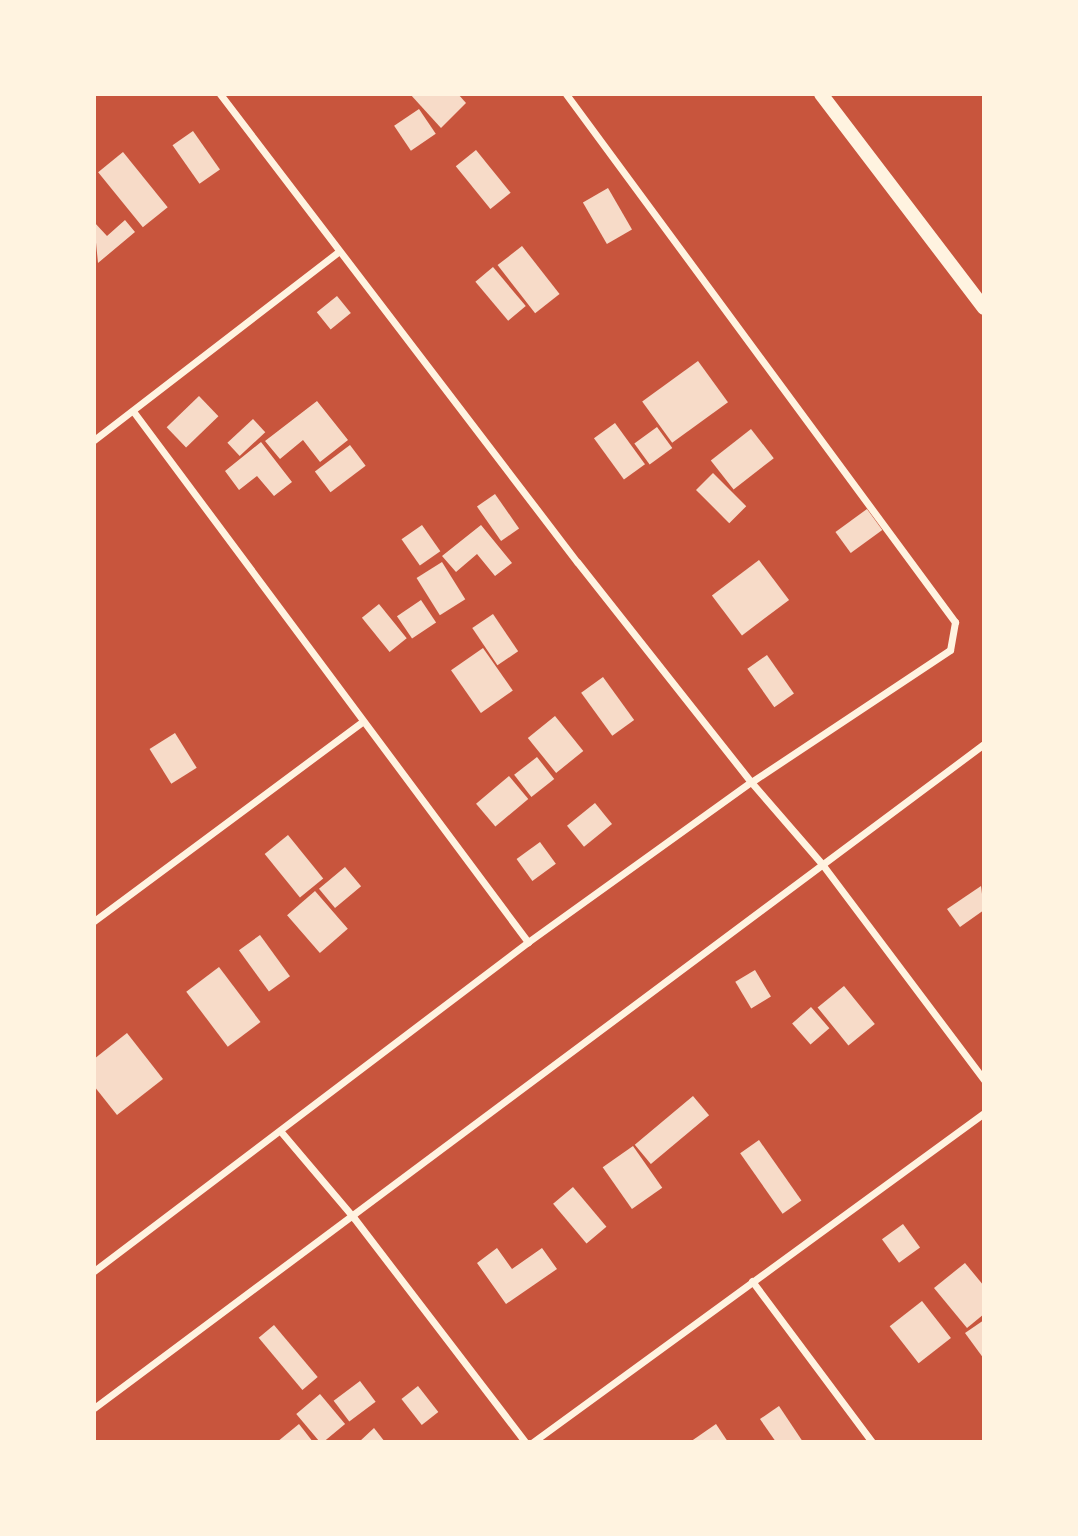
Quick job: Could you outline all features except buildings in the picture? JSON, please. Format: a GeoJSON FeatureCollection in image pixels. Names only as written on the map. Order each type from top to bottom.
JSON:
{"type":"FeatureCollection","features":[{"type":"Feature","properties":{"kind":"main road"},"geometry":{"type":"LineString","coordinates":[[821,94],[984,309]]}},
{"type":"Feature","properties":{"kind":"street"},"geometry":{"type":"LineString","coordinates":[[220,94],[338,252],[751,782],[822,863],[984,1080]]}},
{"type":"Feature","properties":{"kind":"street"},"geometry":{"type":"LineString","coordinates":[[94,1271],[282,1133],[528,942],[751,782],[950,650],[954,622],[672,233],[566,94]]}},
{"type":"Feature","properties":{"kind":"street"},"geometry":{"type":"LineString","coordinates":[[94,440],[338,252]]}},
{"type":"Feature","properties":{"kind":"street"},"geometry":{"type":"LineString","coordinates":[[133,411],[528,942]]}},
{"type":"Feature","properties":{"kind":"street"},"geometry":{"type":"LineString","coordinates":[[94,921],[362,722]]}},
{"type":"Feature","properties":{"kind":"street"},"geometry":{"type":"LineString","coordinates":[[94,1408],[354,1218],[822,863],[984,744]]}},
{"type":"Feature","properties":{"kind":"street"},"geometry":{"type":"LineString","coordinates":[[533,1441],[984,1113]]}},
{"type":"Feature","properties":{"kind":"street"},"geometry":{"type":"LineString","coordinates":[[282,1133],[354,1218],[525,1441]]}},
{"type":"Feature","properties":{"kind":"street"},"geometry":{"type":"LineString","coordinates":[[752,1280],[872,1441]]}}]}
